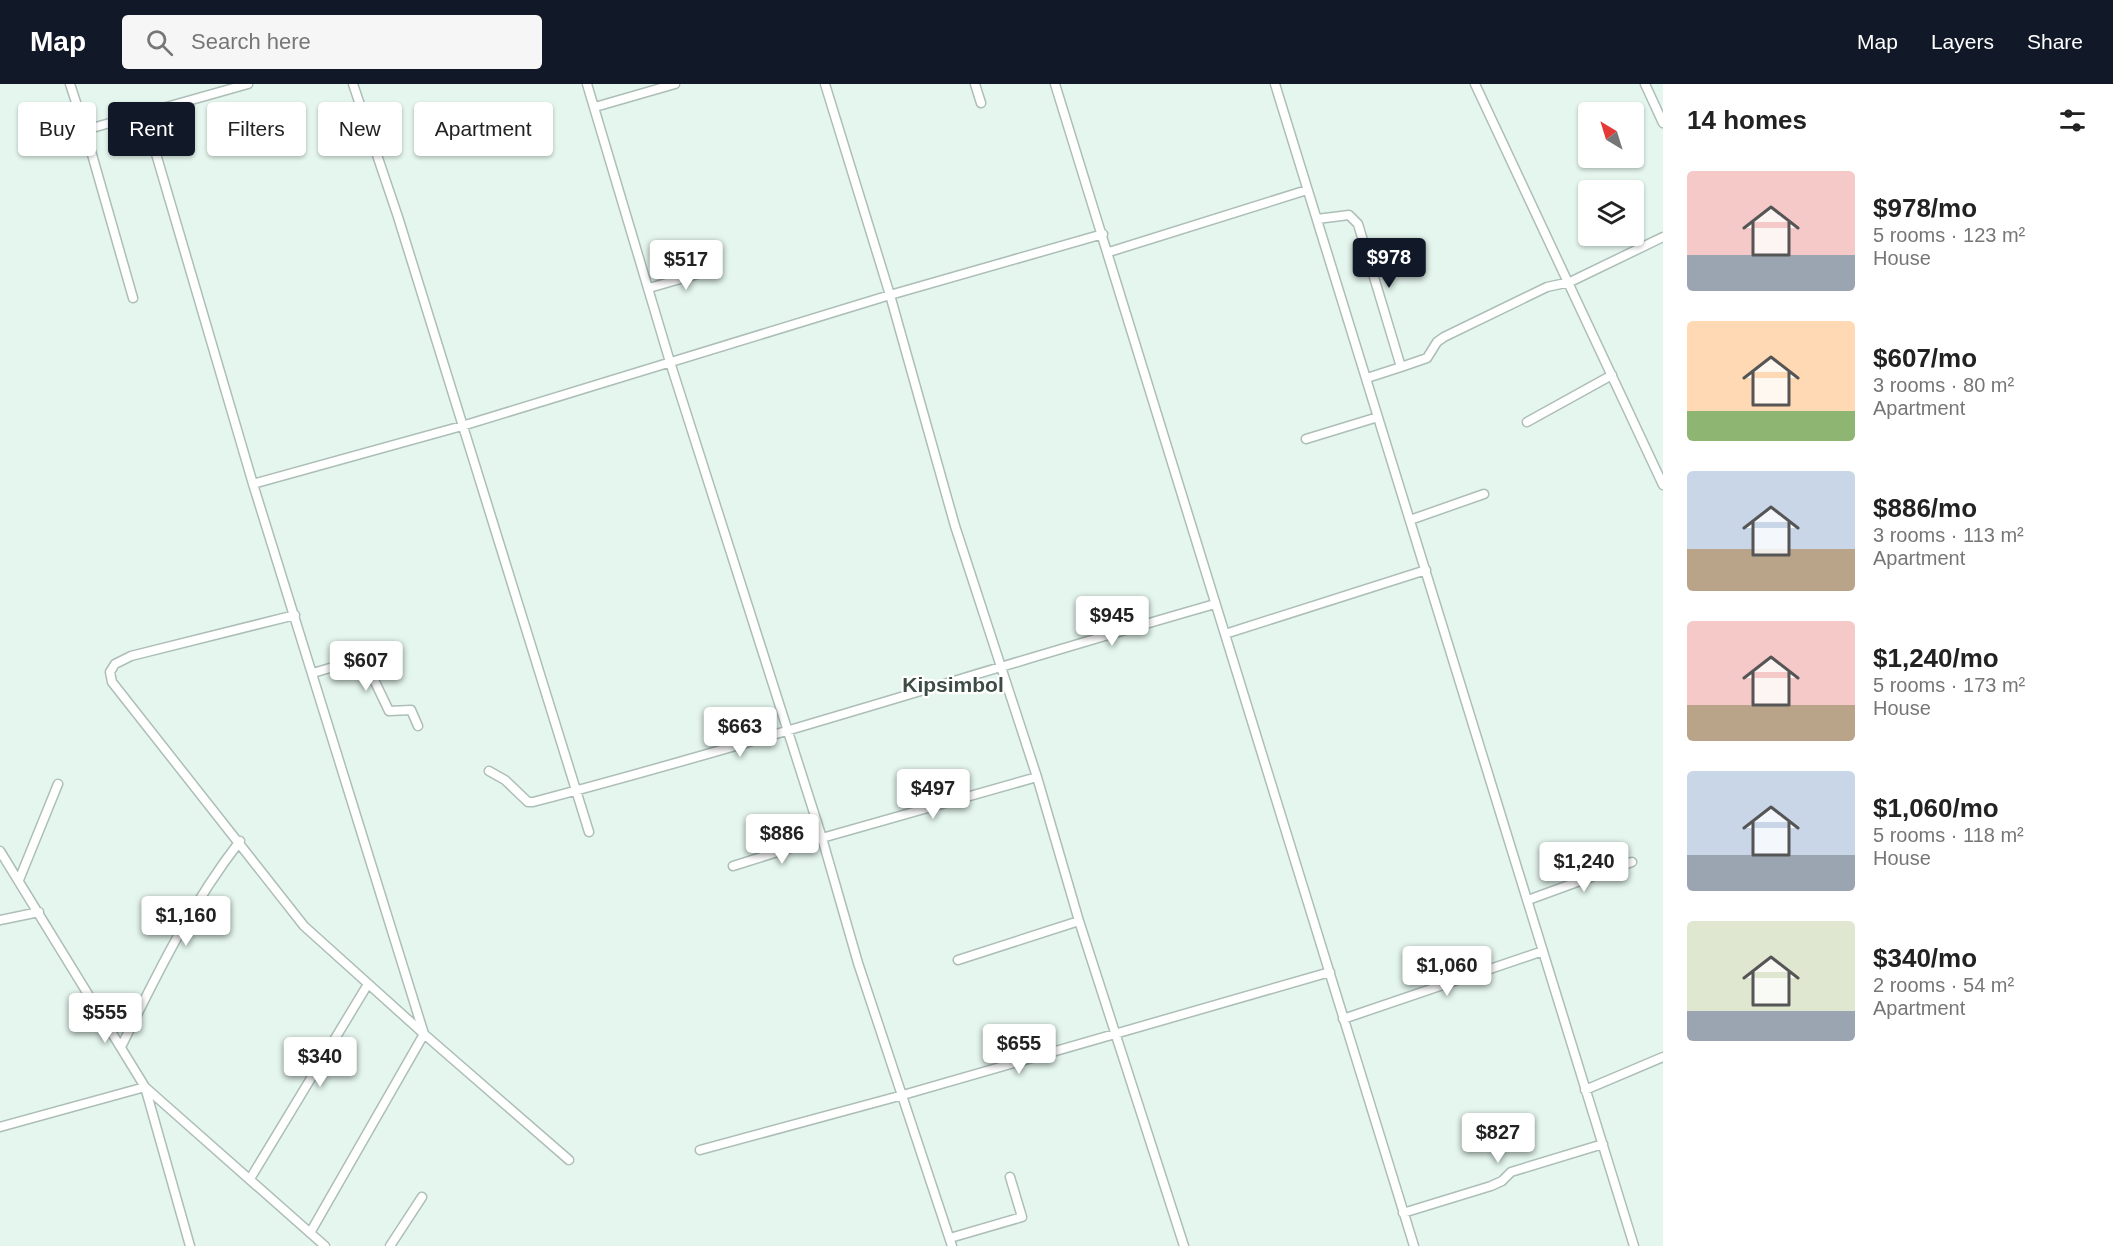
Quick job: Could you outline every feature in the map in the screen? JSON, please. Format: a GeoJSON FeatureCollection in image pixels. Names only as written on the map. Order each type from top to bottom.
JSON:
{"type":"FeatureCollection","features":[{"type":"Feature","properties":{"kind":"street"},"geometry":{"type":"LineString","coordinates":[[70,84],[76,102]]}},
{"type":"Feature","properties":{"kind":"street"},"geometry":{"type":"LineString","coordinates":[[183,102],[248,84]]}},
{"type":"Feature","properties":{"kind":"street"},"geometry":{"type":"LineString","coordinates":[[353,84],[578,790],[589,832]]}},
{"type":"Feature","properties":{"kind":"street"},"geometry":{"type":"LineString","coordinates":[[587,84],[670,362],[822,838],[858,963],[951,1242],[1022,1217],[1010,1177]]}},
{"type":"Feature","properties":{"kind":"street"},"geometry":{"type":"LineString","coordinates":[[595,107],[675,84]]}},
{"type":"Feature","properties":{"kind":"street"},"geometry":{"type":"LineString","coordinates":[[825,84],[890,295],[955,526],[1037,777],[1078,921],[1184,1246]]}},
{"type":"Feature","properties":{"kind":"street"},"geometry":{"type":"LineString","coordinates":[[975,84],[981,103]]}},
{"type":"Feature","properties":{"kind":"street"},"geometry":{"type":"LineString","coordinates":[[1055,84],[1414,1246]]}},
{"type":"Feature","properties":{"kind":"street"},"geometry":{"type":"LineString","coordinates":[[1275,84],[1634,1246]]}},
{"type":"Feature","properties":{"kind":"street"},"geometry":{"type":"LineString","coordinates":[[1475,84],[1570,282],[1663,485]]}},
{"type":"Feature","properties":{"kind":"street"},"geometry":{"type":"LineString","coordinates":[[1645,84],[1663,123]]}},
{"type":"Feature","properties":{"kind":"street"},"geometry":{"type":"LineString","coordinates":[[92,156],[133,298]]}},
{"type":"Feature","properties":{"kind":"street"},"geometry":{"type":"LineString","coordinates":[[157,156],[253,484],[424,1034],[310,1233]]}},
{"type":"Feature","properties":{"kind":"street"},"geometry":{"type":"LineString","coordinates":[[1108,252],[1307,190]]}},
{"type":"Feature","properties":{"kind":"street"},"geometry":{"type":"LineString","coordinates":[[1317,219],[1349,215],[1358,224],[1401,367]]}},
{"type":"Feature","properties":{"kind":"street"},"geometry":{"type":"LineString","coordinates":[[253,484],[462,426],[890,295],[1103,234]]}},
{"type":"Feature","properties":{"kind":"street"},"geometry":{"type":"LineString","coordinates":[[1367,378],[1428,358],[1437,342],[1444,337],[1547,287],[1570,282],[1663,237]]}},
{"type":"Feature","properties":{"kind":"street"},"geometry":{"type":"LineString","coordinates":[[649,288],[715,269]]}},
{"type":"Feature","properties":{"kind":"street"},"geometry":{"type":"LineString","coordinates":[[1527,422],[1612,375]]}},
{"type":"Feature","properties":{"kind":"street"},"geometry":{"type":"LineString","coordinates":[[1306,439],[1378,417]]}},
{"type":"Feature","properties":{"kind":"street"},"geometry":{"type":"LineString","coordinates":[[1410,520],[1484,494]]}},
{"type":"Feature","properties":{"kind":"street"},"geometry":{"type":"LineString","coordinates":[[1225,634],[1426,570]]}},
{"type":"Feature","properties":{"kind":"street"},"geometry":{"type":"LineString","coordinates":[[489,771],[505,780],[528,802],[787,731],[1001,665],[1215,604]]}},
{"type":"Feature","properties":{"kind":"street"},"geometry":{"type":"LineString","coordinates":[[295,615],[131,656],[115,664],[110,672],[112,682],[240,841],[283,902],[304,926],[569,1160]]}},
{"type":"Feature","properties":{"kind":"street"},"geometry":{"type":"LineString","coordinates":[[313,673],[360,659],[365,661],[388,711],[411,710],[418,726]]}},
{"type":"Feature","properties":{"kind":"street"},"geometry":{"type":"LineString","coordinates":[[733,866],[822,838],[1037,777]]}},
{"type":"Feature","properties":{"kind":"street"},"geometry":{"type":"LineString","coordinates":[[19,880],[58,784]]}},
{"type":"Feature","properties":{"kind":"street"},"geometry":{"type":"LineString","coordinates":[[122,1045],[162,963],[209,881],[240,841]]}},
{"type":"Feature","properties":{"kind":"street"},"geometry":{"type":"LineString","coordinates":[[0,851],[122,1045],[145,1087],[190,1246]]}},
{"type":"Feature","properties":{"kind":"street"},"geometry":{"type":"LineString","coordinates":[[1528,900],[1632,862]]}},
{"type":"Feature","properties":{"kind":"street"},"geometry":{"type":"LineString","coordinates":[[0,920],[39,912]]}},
{"type":"Feature","properties":{"kind":"street"},"geometry":{"type":"LineString","coordinates":[[958,960],[1078,921]]}},
{"type":"Feature","properties":{"kind":"street"},"geometry":{"type":"LineString","coordinates":[[1343,1019],[1543,951]]}},
{"type":"Feature","properties":{"kind":"street"},"geometry":{"type":"LineString","coordinates":[[700,1150],[903,1095],[1330,972]]}},
{"type":"Feature","properties":{"kind":"street"},"geometry":{"type":"LineString","coordinates":[[250,1179],[368,984]]}},
{"type":"Feature","properties":{"kind":"street"},"geometry":{"type":"LineString","coordinates":[[1585,1090],[1663,1057]]}},
{"type":"Feature","properties":{"kind":"street"},"geometry":{"type":"LineString","coordinates":[[145,1087],[325,1246]]}},
{"type":"Feature","properties":{"kind":"street"},"geometry":{"type":"LineString","coordinates":[[0,1127],[145,1087]]}},
{"type":"Feature","properties":{"kind":"street"},"geometry":{"type":"LineString","coordinates":[[1403,1213],[1491,1186],[1502,1181],[1511,1172],[1603,1144]]}},
{"type":"Feature","properties":{"kind":"street"},"geometry":{"type":"LineString","coordinates":[[390,1246],[422,1197]]}},
{"type":"Feature","properties":{"kind":"district","name":"Kipsimbol"},"geometry":{"type":"Point","coordinates":[953,685]}}]}
